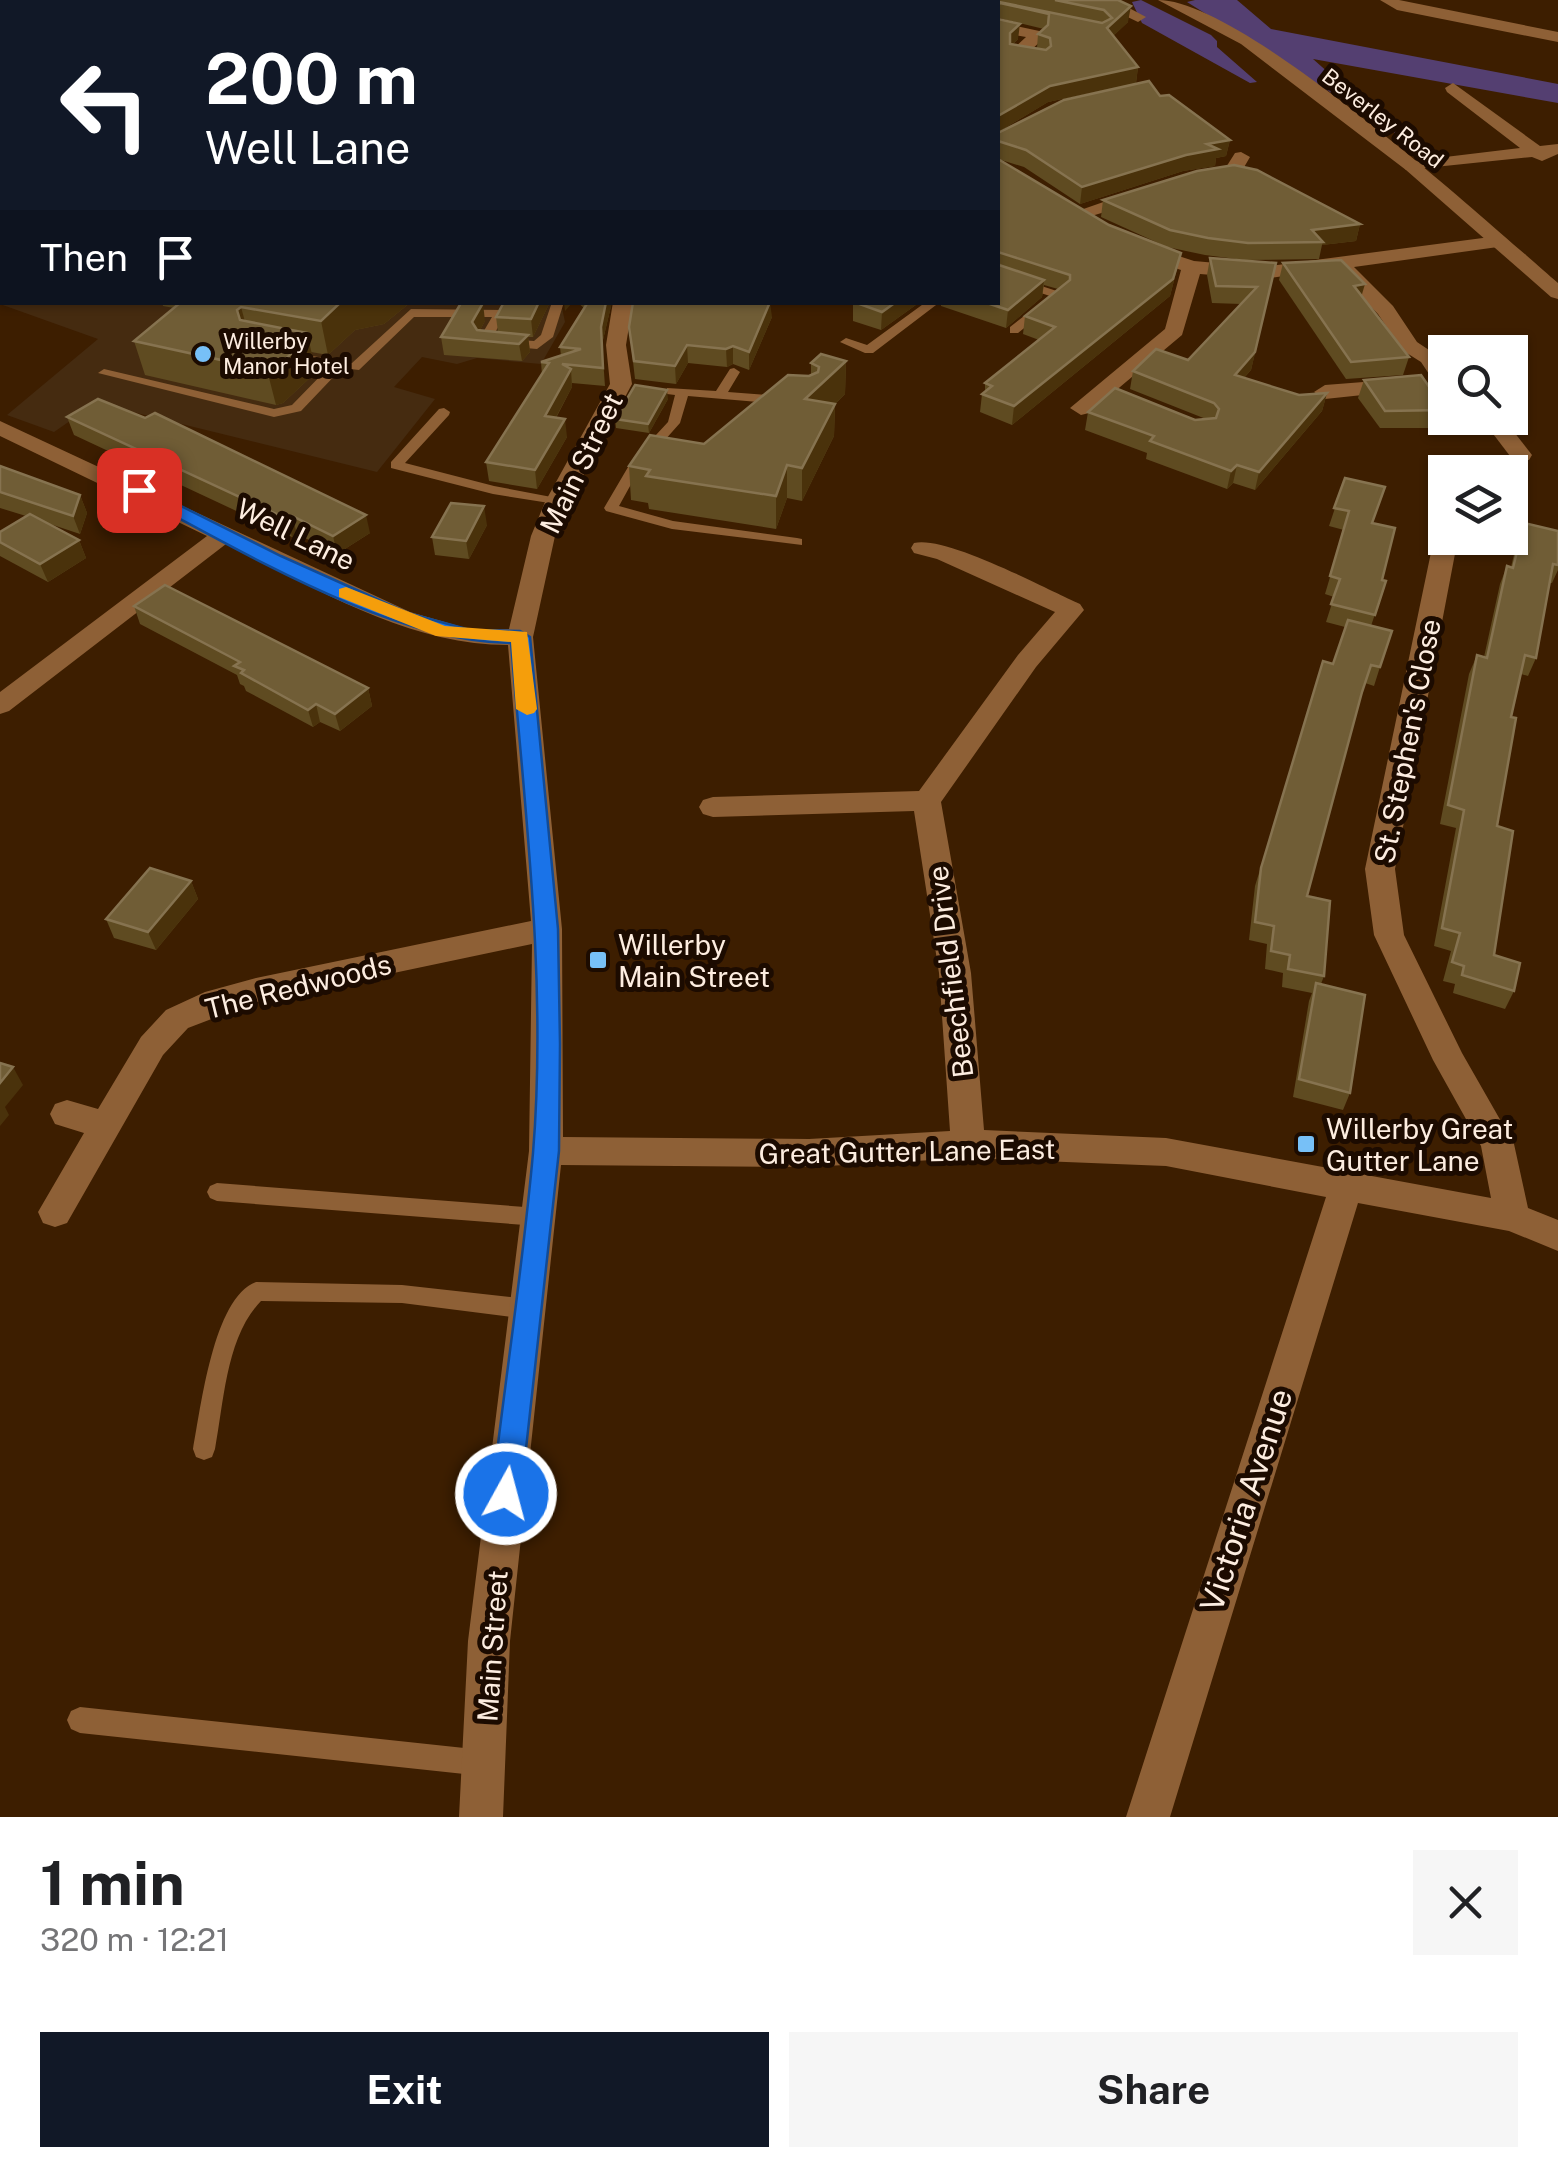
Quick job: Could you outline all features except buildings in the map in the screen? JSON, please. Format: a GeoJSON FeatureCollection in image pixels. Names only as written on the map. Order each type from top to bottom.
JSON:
{"type":"FeatureCollection","features":[{"type":"Feature","properties":{"kind":"street"},"geometry":{"type":"LineString","coordinates":[[1057,0],[1116,6],[1138,17]]}},
{"type":"Feature","properties":{"kind":"street","name":"Beverley Road"},"geometry":{"type":"LineString","coordinates":[[1166,0],[1247,41],[1412,166],[1558,293]]}},
{"type":"Feature","properties":{"kind":"street"},"geometry":{"type":"LineString","coordinates":[[1388,0],[1397,5],[1558,36]]}},
{"type":"Feature","properties":{"kind":"street"},"geometry":{"type":"LineString","coordinates":[[1000,27],[1038,35],[1017,54],[1040,59]]}},
{"type":"Feature","properties":{"kind":"street"},"geometry":{"type":"LineString","coordinates":[[1453,88],[1558,168]]}},
{"type":"Feature","properties":{"kind":"street"},"geometry":{"type":"LineString","coordinates":[[1412,166],[1558,149]]}},
{"type":"Feature","properties":{"kind":"street"},"geometry":{"type":"LineString","coordinates":[[1231,168],[1272,184]]}},
{"type":"Feature","properties":{"kind":"street"},"geometry":{"type":"LineString","coordinates":[[1155,191],[1072,210],[1112,236],[1192,267],[1262,273],[1498,242]]}},
{"type":"Feature","properties":{"kind":"street"},"geometry":{"type":"LineString","coordinates":[[1341,265],[1386,310],[1408,346],[1428,358]]}},
{"type":"Feature","properties":{"kind":"street"},"geometry":{"type":"LineString","coordinates":[[1081,408],[1175,331],[1192,267]]}},
{"type":"Feature","properties":{"kind":"street","name":"Main Street"},"geometry":{"type":"LineString","coordinates":[[481,1817],[489,1641],[546,1151],[547,929],[520,637],[534,570],[557,502],[626,384],[616,345],[623,305]]}},
{"type":"Feature","properties":{"kind":"street"},"geometry":{"type":"LineString","coordinates":[[1324,392],[1428,383]]}},
{"type":"Feature","properties":{"kind":"street"},"geometry":{"type":"LineString","coordinates":[[1100,389],[1125,401]]}},
{"type":"Feature","properties":{"kind":"street","name":"Well Lane"},"geometry":{"type":"LineString","coordinates":[[0,428],[226,533],[274,560],[415,622],[469,636],[520,637]]}},
{"type":"Feature","properties":{"kind":"street"},"geometry":{"type":"LineString","coordinates":[[1505,435],[1520,455]]}},
{"type":"Feature","properties":{"kind":"street"},"geometry":{"type":"LineString","coordinates":[[0,705],[226,533]]}},
{"type":"Feature","properties":{"kind":"street"},"geometry":{"type":"LineString","coordinates":[[713,807],[747,793],[927,801],[1027,661],[1079,610],[940,547]]}},
{"type":"Feature","properties":{"kind":"street","name":"St. Stephen's Close"},"geometry":{"type":"LineString","coordinates":[[1436,555],[1380,869],[1389,935],[1449,1060],[1497,1144],[1514,1217]]}},
{"type":"Feature","properties":{"kind":"street","name":"Beechfield Drive"},"geometry":{"type":"LineString","coordinates":[[927,801],[955,973],[968,1144]]}},
{"type":"Feature","properties":{"kind":"street","name":"The Redwoods"},"geometry":{"type":"LineString","coordinates":[[55,1212],[152,1046],[178,1019],[216,1001],[547,929]]}},
{"type":"Feature","properties":{"kind":"street"},"geometry":{"type":"LineString","coordinates":[[67,1114],[104,1124]]}},
{"type":"Feature","properties":{"kind":"street","name":"Great Gutter Lane East"},"geometry":{"type":"LineString","coordinates":[[546,1151],[809,1153],[968,1144],[1166,1152],[1514,1217],[1558,1236]]}},
{"type":"Feature","properties":{"kind":"street","name":"Victoria Avenue"},"geometry":{"type":"LineString","coordinates":[[1148,1817],[1347,1184]]}},
{"type":"Feature","properties":{"kind":"lane"},"geometry":{"type":"LineString","coordinates":[[1042,34],[1054,23]]}},
{"type":"Feature","properties":{"kind":"lane"},"geometry":{"type":"LineString","coordinates":[[1000,275],[1058,296],[1014,330]]}},
{"type":"Feature","properties":{"kind":"lane"},"geometry":{"type":"LineString","coordinates":[[287,354],[355,367],[411,313],[500,314],[484,341],[537,345],[547,338],[557,305]]}},
{"type":"Feature","properties":{"kind":"lane"},"geometry":{"type":"LineString","coordinates":[[846,342],[869,350],[930,305]]}},
{"type":"Feature","properties":{"kind":"lane"},"geometry":{"type":"LineString","coordinates":[[104,373],[274,413],[296,408],[339,364]]}},
{"type":"Feature","properties":{"kind":"lane"},"geometry":{"type":"LineString","coordinates":[[718,396],[734,372]]}},
{"type":"Feature","properties":{"kind":"lane"},"geometry":{"type":"LineString","coordinates":[[653,388],[793,400]]}},
{"type":"Feature","properties":{"kind":"lane"},"geometry":{"type":"LineString","coordinates":[[682,393],[680,412],[671,429],[639,461],[611,508],[672,525],[797,542]]}},
{"type":"Feature","properties":{"kind":"lane"},"geometry":{"type":"LineString","coordinates":[[444,412],[396,466],[557,502]]}},
{"type":"Feature","properties":{"kind":"lane"},"geometry":{"type":"LineString","coordinates":[[217,1192],[538,1217]]}},
{"type":"Feature","properties":{"kind":"lane"},"geometry":{"type":"LineString","coordinates":[[204,1448],[230,1336],[240,1308],[256,1291],[402,1294],[528,1309]]}},
{"type":"Feature","properties":{"kind":"lane"},"geometry":{"type":"LineString","coordinates":[[80,1720],[484,1763]]}},
{"type":"Feature","properties":{"kind":"shaded area"},"geometry":{"type":"Polygon","coordinates":[[[1141,0],[1211,35],[1217,47],[1257,82],[1250,83],[1142,23],[1132,2],[1141,0]]]}},
{"type":"Feature","properties":{"kind":"shaded area"},"geometry":{"type":"Polygon","coordinates":[[[1237,0],[1271,29],[1558,84],[1558,103],[1313,59],[1400,136],[1187,2],[1237,0]]]}},
{"type":"Feature","properties":{"kind":"shaded area"},"geometry":{"type":"Polygon","coordinates":[[[3,305],[561,305],[565,322],[541,364],[477,358],[457,364],[422,357],[394,387],[435,399],[377,472],[96,403],[54,432],[7,415],[98,339],[3,305]]]}},
{"type":"Feature","properties":{"kind":"slow traffic"},"geometry":{"type":"LineString","coordinates":[[346,593],[442,632],[520,637],[527,709]]}},
{"type":"Feature","properties":{"kind":"place","name":"Willerby Manor Hotel"},"geometry":{"type":"Point","coordinates":[203,354]}},
{"type":"Feature","properties":{"kind":"place","name":"Willerby Main Street"},"geometry":{"type":"Point","coordinates":[598,960]}},
{"type":"Feature","properties":{"kind":"place","name":"Willerby Great Gutter Lane"},"geometry":{"type":"Point","coordinates":[1306,1144]}},
{"type":"Feature","properties":{"kind":"route"},"geometry":{"type":"LineString","coordinates":[[139,490],[274,560],[401,618],[442,632],[520,637],[547,929],[548,1044],[546,1151],[506,1494]]}}]}
